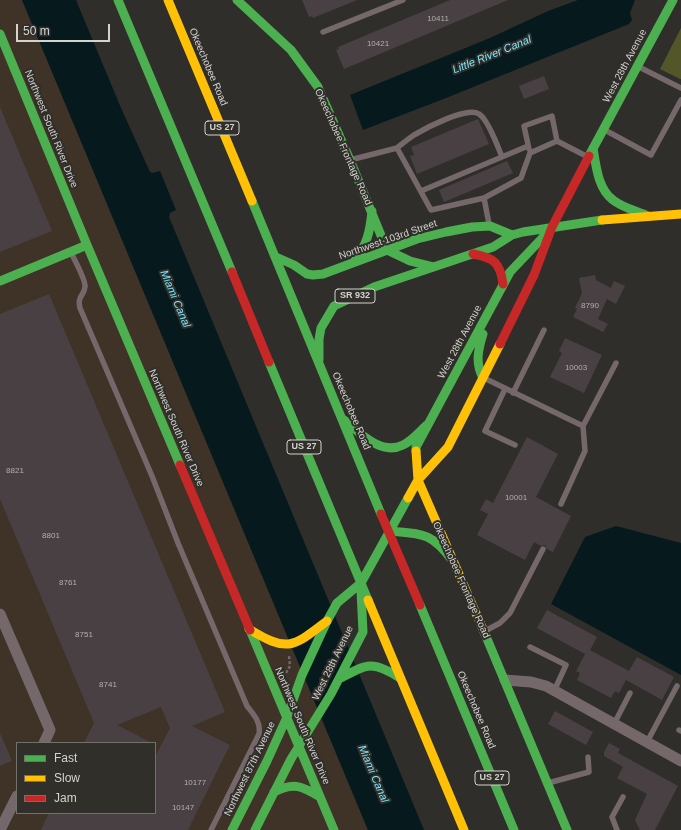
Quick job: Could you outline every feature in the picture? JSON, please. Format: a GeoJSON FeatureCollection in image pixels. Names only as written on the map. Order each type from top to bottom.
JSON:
{"type":"FeatureCollection","features":[{"type":"Feature","properties":{"kind":"main road","name":"US 27"},"geometry":{"type":"LineString","coordinates":[[118,0],[464,830]]}},
{"type":"Feature","properties":{"kind":"main road","name":"Okeechobee Road"},"geometry":{"type":"LineString","coordinates":[[168,0],[514,830]]}},
{"type":"Feature","properties":{"kind":"main road","name":"West 28th Avenue"},"geometry":{"type":"LineString","coordinates":[[287,717],[302,675],[327,621],[338,603],[361,583],[418,480],[448,448],[534,275],[552,227],[673,0]]}},
{"type":"Feature","properties":{"kind":"main road","name":"Okeechobee Frontage Road"},"geometry":{"type":"LineString","coordinates":[[242,1],[291,50],[318,87],[388,250]]}},
{"type":"Feature","properties":{"kind":"main road","name":"Northwest South River Drive"},"geometry":{"type":"LineString","coordinates":[[0,34],[3,49],[334,830]]}},
{"type":"Feature","properties":{"kind":"main road"},"geometry":{"type":"LineString","coordinates":[[593,148],[600,182],[605,192],[613,200],[648,216]]}},
{"type":"Feature","properties":{"kind":"main road"},"geometry":{"type":"LineString","coordinates":[[354,262],[366,245],[369,236],[372,211]]}},
{"type":"Feature","properties":{"kind":"main road","name":"SR 932"},"geometry":{"type":"LineString","coordinates":[[319,364],[319,339],[321,328],[334,306],[345,300],[374,288],[493,247],[512,235],[599,220],[681,214]]}},
{"type":"Feature","properties":{"kind":"main road","name":"Northwest 103rd Street"},"geometry":{"type":"LineString","coordinates":[[276,256],[295,266],[304,273],[314,276],[417,239],[446,232],[472,227],[490,226],[512,235]]}},
{"type":"Feature","properties":{"kind":"main road","name":"West 28th Avenue"},"geometry":{"type":"LineString","coordinates":[[418,480],[416,446],[510,272],[552,227]]}},
{"type":"Feature","properties":{"kind":"main road"},"geometry":{"type":"LineString","coordinates":[[0,281],[87,245]]}},
{"type":"Feature","properties":{"kind":"main road"},"geometry":{"type":"LineString","coordinates":[[388,250],[400,258],[412,263],[435,267]]}},
{"type":"Feature","properties":{"kind":"main road"},"geometry":{"type":"LineString","coordinates":[[472,254],[490,257],[494,260],[502,271],[504,284]]}},
{"type":"Feature","properties":{"kind":"main road"},"geometry":{"type":"LineString","coordinates":[[483,378],[478,370],[478,353],[490,308]]}},
{"type":"Feature","properties":{"kind":"main road"},"geometry":{"type":"LineString","coordinates":[[342,419],[372,442],[380,447],[388,448],[395,448],[404,444],[427,426]]}},
{"type":"Feature","properties":{"kind":"main road","name":"Okeechobee Frontage Road"},"geometry":{"type":"LineString","coordinates":[[418,480],[505,680],[567,830]]}},
{"type":"Feature","properties":{"kind":"main road"},"geometry":{"type":"LineString","coordinates":[[389,532],[429,537],[440,544],[452,560]]}},
{"type":"Feature","properties":{"kind":"main road","name":"West 28th Avenue"},"geometry":{"type":"LineString","coordinates":[[299,747],[339,679],[363,632],[361,583]]}},
{"type":"Feature","properties":{"kind":"main road"},"geometry":{"type":"LineString","coordinates":[[249,629],[271,642],[288,645],[302,639],[327,621]]}},
{"type":"Feature","properties":{"kind":"main road"},"geometry":{"type":"LineString","coordinates":[[339,679],[363,666],[372,664],[379,665],[387,669],[400,678]]}},
{"type":"Feature","properties":{"kind":"main road","name":"Northwest 87th Avenue"},"geometry":{"type":"LineString","coordinates":[[232,830],[267,761],[287,717]]}},
{"type":"Feature","properties":{"kind":"main road"},"geometry":{"type":"LineString","coordinates":[[258,829],[274,792],[299,747]]}},
{"type":"Feature","properties":{"kind":"main road"},"geometry":{"type":"LineString","coordinates":[[274,792],[282,787],[297,785],[320,796]]}},
{"type":"Feature","properties":{"kind":"street"},"geometry":{"type":"LineString","coordinates":[[0,614],[50,730],[44,742]]}},
{"type":"Feature","properties":{"kind":"street"},"geometry":{"type":"LineString","coordinates":[[505,680],[531,682],[554,691],[681,761]]}},
{"type":"Feature","properties":{"kind":"street"},"geometry":{"type":"LineString","coordinates":[[0,830],[16,798]]}},
{"type":"Feature","properties":{"kind":"lane"},"geometry":{"type":"LineString","coordinates":[[324,32],[403,0]]}},
{"type":"Feature","properties":{"kind":"lane"},"geometry":{"type":"LineString","coordinates":[[637,65],[681,88]]}},
{"type":"Feature","properties":{"kind":"lane"},"geometry":{"type":"LineString","coordinates":[[603,129],[651,155],[681,100]]}},
{"type":"Feature","properties":{"kind":"lane"},"geometry":{"type":"LineString","coordinates":[[350,160],[397,148],[413,136],[460,114],[471,112],[477,112],[481,115],[491,130],[502,157]]}},
{"type":"Feature","properties":{"kind":"lane"},"geometry":{"type":"LineString","coordinates":[[397,148],[431,210],[484,198],[521,178],[530,153],[524,126],[552,116],[557,142]]}},
{"type":"Feature","properties":{"kind":"lane"},"geometry":{"type":"LineString","coordinates":[[530,153],[557,142],[588,157]]}},
{"type":"Feature","properties":{"kind":"lane"},"geometry":{"type":"LineString","coordinates":[[421,191],[528,146]]}},
{"type":"Feature","properties":{"kind":"lane"},"geometry":{"type":"LineString","coordinates":[[484,198],[490,226]]}},
{"type":"Feature","properties":{"kind":"lane"},"geometry":{"type":"LineString","coordinates":[[71,252],[84,281],[85,288],[80,298],[80,308],[152,476],[178,543],[247,706],[258,720],[260,727],[259,734],[211,830]]}},
{"type":"Feature","properties":{"kind":"lane"},"geometry":{"type":"LineString","coordinates":[[513,393],[544,330]]}},
{"type":"Feature","properties":{"kind":"lane"},"geometry":{"type":"LineString","coordinates":[[561,504],[585,451],[583,426],[616,363]]}},
{"type":"Feature","properties":{"kind":"lane"},"geometry":{"type":"LineString","coordinates":[[483,378],[583,426]]}},
{"type":"Feature","properties":{"kind":"lane"},"geometry":{"type":"LineString","coordinates":[[505,389],[485,431],[515,445]]}},
{"type":"Feature","properties":{"kind":"lane"},"geometry":{"type":"LineString","coordinates":[[484,632],[500,623],[510,613],[543,549]]}},
{"type":"Feature","properties":{"kind":"lane"},"geometry":{"type":"LineString","coordinates":[[530,647],[566,665],[554,691]]}},
{"type":"Feature","properties":{"kind":"lane"},"geometry":{"type":"LineString","coordinates":[[646,743],[677,686]]}},
{"type":"Feature","properties":{"kind":"lane"},"geometry":{"type":"LineString","coordinates":[[614,724],[630,693]]}},
{"type":"Feature","properties":{"kind":"lane"},"geometry":{"type":"LineString","coordinates":[[548,783],[589,772],[588,756]]}},
{"type":"Feature","properties":{"kind":"lane"},"geometry":{"type":"LineString","coordinates":[[617,830],[612,817],[622,797]]}},
{"type":"Feature","properties":{"kind":"path"},"geometry":{"type":"LineString","coordinates":[[286,673],[290,666],[289,655]]}},
{"type":"Feature","properties":{"kind":"shaded area"},"geometry":{"type":"Polygon","coordinates":[[[0,0],[22,0],[368,830],[0,830],[0,0]]]}},
{"type":"Feature","properties":{"kind":"green space"},"geometry":{"type":"Polygon","coordinates":[[[681,28],[681,79],[680,79],[660,69],[681,28]]]}},
{"type":"Feature","properties":{"kind":"water","name":"Miami Canal"},"geometry":{"type":"Polygon","coordinates":[[[22,0],[76,0],[121,108],[150,172],[160,171],[176,210],[170,213],[169,217],[424,830],[368,830],[22,0]]]}},
{"type":"Feature","properties":{"kind":"water","name":"Little River Canal"},"geometry":{"type":"Polygon","coordinates":[[[578,0],[635,0],[630,13],[632,20],[629,24],[363,130],[350,95],[490,38],[548,11],[578,0]]]}},
{"type":"Feature","properties":{"kind":"water"},"geometry":{"type":"Polygon","coordinates":[[[616,526],[681,543],[681,675],[551,604],[585,537],[616,526]]]}},
{"type":"Feature","properties":{"kind":"building"},"geometry":{"type":"Polygon","coordinates":[[[302,0],[357,0],[313,18],[312,16],[309,17],[302,0]]]}},
{"type":"Feature","properties":{"kind":"building"},"geometry":{"type":"Polygon","coordinates":[[[450,0],[508,0],[344,69],[336,50],[339,49],[338,47],[450,0]]]}},
{"type":"Feature","properties":{"kind":"building"},"geometry":{"type":"Polygon","coordinates":[[[544,76],[549,89],[524,99],[519,86],[544,76]]]}},
{"type":"Feature","properties":{"kind":"building"},"geometry":{"type":"Polygon","coordinates":[[[0,107],[52,231],[0,252],[0,107]]]}},
{"type":"Feature","properties":{"kind":"building"},"geometry":{"type":"Polygon","coordinates":[[[478,119],[489,144],[417,174],[410,156],[414,155],[411,147],[478,119]]]}},
{"type":"Feature","properties":{"kind":"building"},"geometry":{"type":"Polygon","coordinates":[[[507,161],[513,173],[444,202],[439,190],[507,161]]]}},
{"type":"Feature","properties":{"kind":"building"},"geometry":{"type":"Polygon","coordinates":[[[595,275],[596,280],[611,288],[614,281],[625,286],[616,304],[607,299],[598,319],[608,324],[603,332],[573,317],[577,309],[575,308],[582,293],[579,278],[595,275]]]}},
{"type":"Feature","properties":{"kind":"building"},"geometry":{"type":"Polygon","coordinates":[[[49,294],[225,712],[192,726],[230,745],[188,830],[41,830],[49,814],[156,814],[156,755],[170,728],[161,707],[117,725],[150,742],[84,742],[94,723],[0,499],[0,314],[49,294]]]}},
{"type":"Feature","properties":{"kind":"building"},"geometry":{"type":"Polygon","coordinates":[[[565,338],[602,355],[584,393],[550,377],[562,353],[559,351],[565,338]]]}},
{"type":"Feature","properties":{"kind":"building"},"geometry":{"type":"Polygon","coordinates":[[[527,437],[558,454],[536,497],[571,516],[553,552],[547,549],[545,545],[541,546],[534,542],[525,560],[477,535],[488,514],[480,510],[486,499],[493,503],[527,437]]]}},
{"type":"Feature","properties":{"kind":"building"},"geometry":{"type":"Polygon","coordinates":[[[547,610],[597,637],[590,650],[629,671],[637,657],[674,677],[662,700],[626,680],[619,693],[615,691],[611,698],[577,680],[580,673],[576,671],[585,654],[537,628],[547,610]]]}},
{"type":"Feature","properties":{"kind":"building"},"geometry":{"type":"Polygon","coordinates":[[[555,711],[593,732],[586,745],[548,724],[555,711]]]}},
{"type":"Feature","properties":{"kind":"building"},"geometry":{"type":"Polygon","coordinates":[[[0,733],[12,761],[0,766],[0,733]]]}},
{"type":"Feature","properties":{"kind":"building"},"geometry":{"type":"Polygon","coordinates":[[[609,743],[620,749],[618,753],[678,786],[655,830],[640,830],[635,820],[647,794],[617,778],[623,767],[604,756],[604,752],[609,743]]]}},
{"type":"Feature","properties":{"kind":"traffic: fast"},"geometry":{"type":"LineString","coordinates":[[118,0],[232,272]]}},
{"type":"Feature","properties":{"kind":"traffic: fast"},"geometry":{"type":"LineString","coordinates":[[237,0],[291,50],[318,87],[387,250]]}},
{"type":"Feature","properties":{"kind":"traffic: fast"},"geometry":{"type":"LineString","coordinates":[[589,156],[673,0]]}},
{"type":"Feature","properties":{"kind":"traffic: fast"},"geometry":{"type":"LineString","coordinates":[[0,34],[180,465]]}},
{"type":"Feature","properties":{"kind":"traffic: fast"},"geometry":{"type":"LineString","coordinates":[[593,148],[598,177],[608,195],[621,205],[648,216]]}},
{"type":"Feature","properties":{"kind":"traffic: fast"},"geometry":{"type":"LineString","coordinates":[[252,201],[381,514]]}},
{"type":"Feature","properties":{"kind":"traffic: fast"},"geometry":{"type":"LineString","coordinates":[[354,262],[362,250],[367,238],[372,211]]}},
{"type":"Feature","properties":{"kind":"traffic: fast"},"geometry":{"type":"LineString","coordinates":[[319,360],[319,339],[321,328],[334,306],[374,287],[493,247],[512,235],[602,220]]}},
{"type":"Feature","properties":{"kind":"traffic: fast"},"geometry":{"type":"LineString","coordinates":[[276,257],[294,265],[307,274],[313,275],[323,274],[417,239],[446,232],[472,227],[490,226],[512,235]]}},
{"type":"Feature","properties":{"kind":"traffic: fast"},"geometry":{"type":"LineString","coordinates":[[416,451],[416,447],[510,272],[548,232]]}},
{"type":"Feature","properties":{"kind":"traffic: fast"},"geometry":{"type":"LineString","coordinates":[[0,281],[87,245]]}},
{"type":"Feature","properties":{"kind":"traffic: fast"},"geometry":{"type":"LineString","coordinates":[[387,250],[410,261],[434,267]]}},
{"type":"Feature","properties":{"kind":"traffic: fast"},"geometry":{"type":"LineString","coordinates":[[483,334],[478,356],[480,372],[483,378]]}},
{"type":"Feature","properties":{"kind":"traffic: fast"},"geometry":{"type":"LineString","coordinates":[[269,362],[368,600]]}},
{"type":"Feature","properties":{"kind":"traffic: fast"},"geometry":{"type":"LineString","coordinates":[[344,420],[371,442],[387,448],[395,448],[403,445],[427,425]]}},
{"type":"Feature","properties":{"kind":"traffic: fast"},"geometry":{"type":"LineString","coordinates":[[232,830],[267,761],[287,717],[302,675],[327,621],[337,603],[361,583],[408,498]]}},
{"type":"Feature","properties":{"kind":"traffic: fast"},"geometry":{"type":"LineString","coordinates":[[389,531],[418,534],[432,539],[452,560]]}},
{"type":"Feature","properties":{"kind":"traffic: fast"},"geometry":{"type":"LineString","coordinates":[[255,830],[291,759],[331,694],[363,632],[361,591]]}},
{"type":"Feature","properties":{"kind":"traffic: fast"},"geometry":{"type":"LineString","coordinates":[[420,605],[514,830]]}},
{"type":"Feature","properties":{"kind":"traffic: fast"},"geometry":{"type":"LineString","coordinates":[[250,630],[334,830]]}},
{"type":"Feature","properties":{"kind":"traffic: fast"},"geometry":{"type":"LineString","coordinates":[[485,634],[567,830]]}},
{"type":"Feature","properties":{"kind":"traffic: fast"},"geometry":{"type":"LineString","coordinates":[[339,679],[363,667],[370,666],[383,668],[400,678]]}},
{"type":"Feature","properties":{"kind":"traffic: fast"},"geometry":{"type":"LineString","coordinates":[[274,792],[293,786],[308,790],[320,797]]}},
{"type":"Feature","properties":{"kind":"traffic: slow"},"geometry":{"type":"LineString","coordinates":[[168,0],[252,201]]}},
{"type":"Feature","properties":{"kind":"traffic: slow"},"geometry":{"type":"LineString","coordinates":[[602,220],[681,214]]}},
{"type":"Feature","properties":{"kind":"traffic: slow"},"geometry":{"type":"LineString","coordinates":[[408,498],[418,480],[448,447],[500,344]]}},
{"type":"Feature","properties":{"kind":"traffic: slow"},"geometry":{"type":"LineString","coordinates":[[416,451],[418,480],[485,634]]}},
{"type":"Feature","properties":{"kind":"traffic: slow"},"geometry":{"type":"LineString","coordinates":[[368,600],[464,830]]}},
{"type":"Feature","properties":{"kind":"traffic: slow"},"geometry":{"type":"LineString","coordinates":[[249,629],[273,642],[290,644],[306,637],[327,621]]}},
{"type":"Feature","properties":{"kind":"traffic: jam"},"geometry":{"type":"LineString","coordinates":[[500,344],[534,275],[552,227],[589,156]]}},
{"type":"Feature","properties":{"kind":"traffic: jam"},"geometry":{"type":"LineString","coordinates":[[473,254],[486,257],[495,262],[500,271],[503,284]]}},
{"type":"Feature","properties":{"kind":"traffic: jam"},"geometry":{"type":"LineString","coordinates":[[232,272],[269,362]]}},
{"type":"Feature","properties":{"kind":"traffic: jam"},"geometry":{"type":"LineString","coordinates":[[180,465],[250,630]]}},
{"type":"Feature","properties":{"kind":"traffic: jam"},"geometry":{"type":"LineString","coordinates":[[381,514],[420,605]]}}]}
